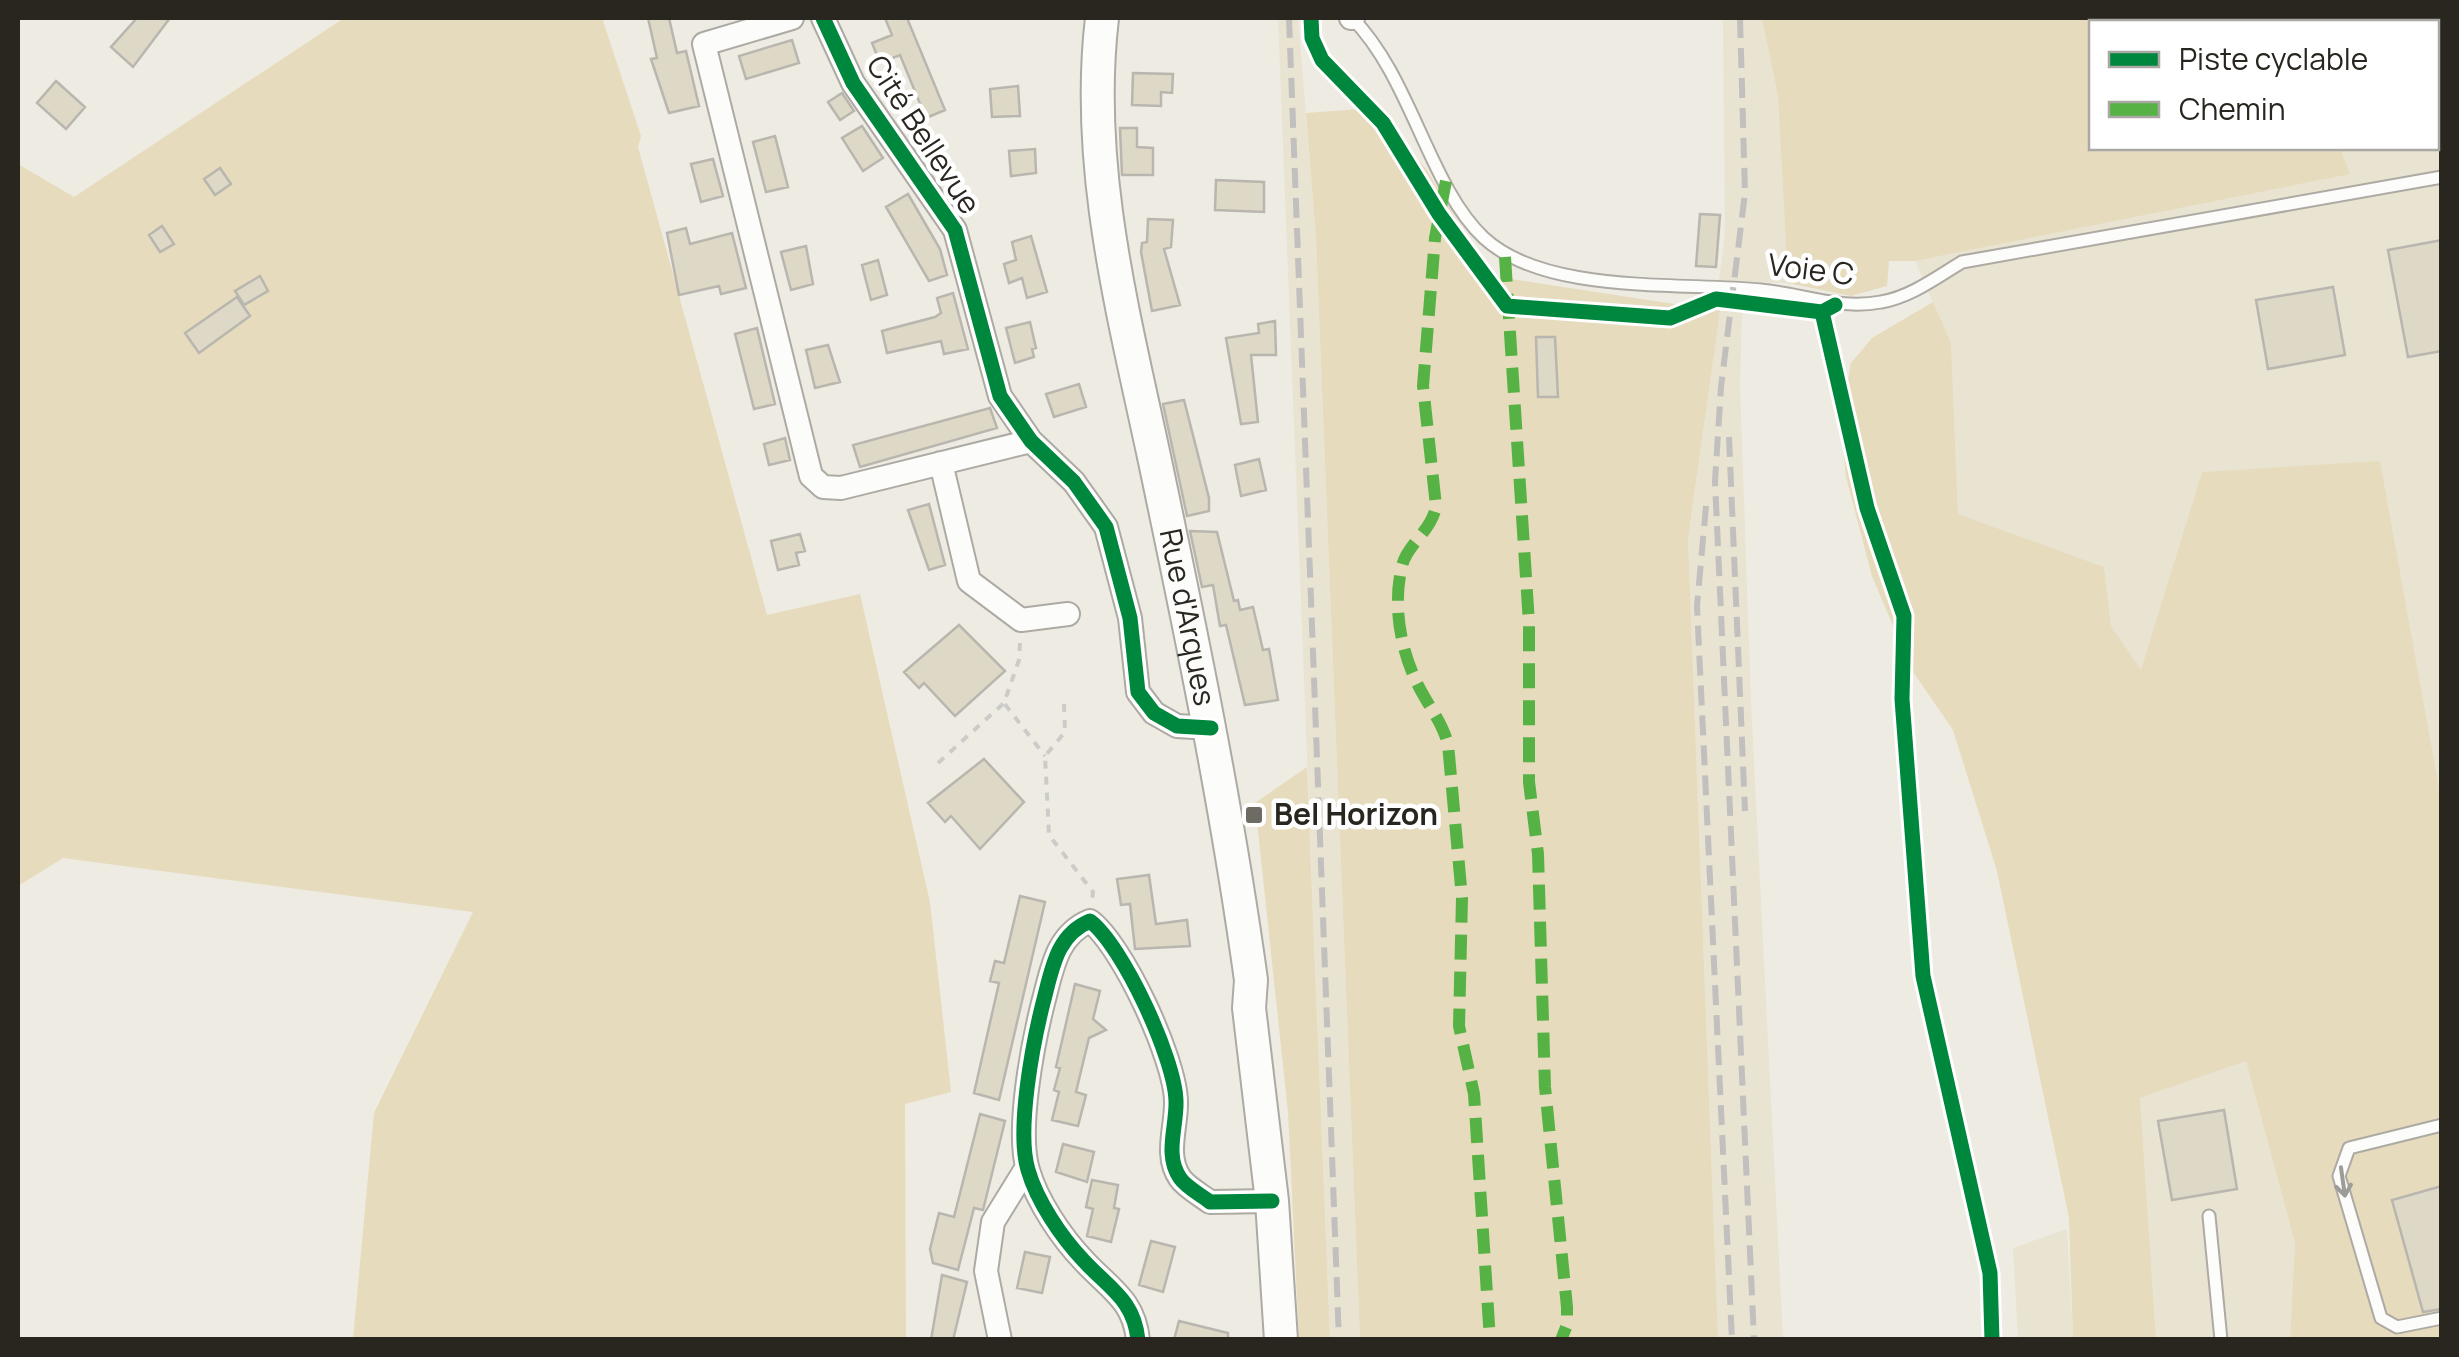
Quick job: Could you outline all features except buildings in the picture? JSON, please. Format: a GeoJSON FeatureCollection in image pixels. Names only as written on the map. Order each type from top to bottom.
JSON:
{"type":"FeatureCollection","features":[{"type":"Feature","properties":{"kind":"main road","name":"Rue d'Arques"},"geometry":{"type":"LineString","coordinates":[[1102,18],[1098,124],[1102,187],[1211,728],[1251,980],[1250,1008],[1272,1201],[1281,1340]]}},
{"type":"Feature","properties":{"kind":"street"},"geometry":{"type":"LineString","coordinates":[[792,18],[704,44],[811,476],[823,488],[841,488],[1031,440]]}},
{"type":"Feature","properties":{"kind":"street","name":"Cité Bellevue"},"geometry":{"type":"LineString","coordinates":[[823,18],[853,83],[954,230],[1000,396],[1031,440],[1074,482],[1106,527],[1130,618],[1138,692],[1154,714],[1177,726],[1211,728]]}},
{"type":"Feature","properties":{"kind":"street"},"geometry":{"type":"LineString","coordinates":[[941,463],[969,581],[1021,620],[1068,614]]}},
{"type":"Feature","properties":{"kind":"street"},"geometry":{"type":"LineString","coordinates":[[1138,1340],[1135,1313],[1080,1257],[1048,1212],[1027,1167],[1028,1060],[1056,954],[1072,929],[1090,921],[1106,933],[1169,1068],[1176,1100],[1173,1162],[1180,1178],[1210,1202],[1272,1201]]}},
{"type":"Feature","properties":{"kind":"street"},"geometry":{"type":"LineString","coordinates":[[1000,1340],[986,1271],[992,1222],[1027,1167]]}},
{"type":"Feature","properties":{"kind":"lane","name":"Voie C"},"geometry":{"type":"LineString","coordinates":[[1352,18],[1381,53],[1446,182],[1482,236],[1518,264],[1621,282],[1766,290],[1834,305],[1885,302],[1907,295],[1962,262],[2442,178]]}},
{"type":"Feature","properties":{"kind":"lane"},"geometry":{"type":"LineString","coordinates":[[2442,1125],[2349,1148],[2344,1153],[2339,1176],[2381,1318],[2397,1327],[2442,1318]]}},
{"type":"Feature","properties":{"kind":"lane"},"geometry":{"type":"LineString","coordinates":[[2210,1216],[2221,1340]]}},
{"type":"Feature","properties":{"kind":"path"},"geometry":{"type":"LineString","coordinates":[[938,763],[1004,702],[1020,660],[1021,620]]}},
{"type":"Feature","properties":{"kind":"path"},"geometry":{"type":"LineString","coordinates":[[1004,702],[1045,756],[1049,835],[1093,892],[1090,921]]}},
{"type":"Feature","properties":{"kind":"path"},"geometry":{"type":"LineString","coordinates":[[1045,756],[1065,732],[1064,704]]}},
{"type":"Feature","properties":{"kind":"shaded area"},"geometry":{"type":"Polygon","coordinates":[[[344,18],[602,18],[641,136],[638,147],[767,615],[860,594],[930,902],[951,1092],[905,1104],[906,1339],[353,1339],[374,1113],[473,912],[63,858],[18,886],[18,164],[74,197],[344,18]]]}},
{"type":"Feature","properties":{"kind":"shaded area"},"geometry":{"type":"Polygon","coordinates":[[[1278,18],[1298,18],[1316,237],[1360,1339],[1330,1339],[1278,18]]]}},
{"type":"Feature","properties":{"kind":"shaded area"},"geometry":{"type":"Polygon","coordinates":[[[1723,18],[1762,18],[1778,96],[1788,283],[1719,280],[1725,233],[1723,18]]]}},
{"type":"Feature","properties":{"kind":"shaded area"},"geometry":{"type":"Polygon","coordinates":[[[1762,18],[2283,18],[2089,20],[2089,150],[2341,150],[2350,174],[1915,261],[1889,261],[1887,286],[1851,296],[1788,283],[1778,96],[1762,18]]]}},
{"type":"Feature","properties":{"kind":"shaded area"},"geometry":{"type":"Polygon","coordinates":[[[2441,18],[2441,799],[2380,462],[2202,472],[2141,671],[2111,626],[2104,567],[1958,514],[1951,343],[1915,261],[2349,174],[2341,150],[2439,150],[2439,20],[2282,20],[2441,18]]]}},
{"type":"Feature","properties":{"kind":"shaded area"},"geometry":{"type":"Polygon","coordinates":[[[1374,108],[1426,169],[1491,276],[1720,311],[1688,539],[1718,1339],[1360,1339],[1316,237],[1306,113],[1374,108]]]}},
{"type":"Feature","properties":{"kind":"shaded area"},"geometry":{"type":"Polygon","coordinates":[[[1933,302],[1951,343],[1958,514],[2104,567],[2111,626],[2141,670],[2202,472],[2380,461],[2441,799],[2441,1339],[2290,1339],[2295,1243],[2246,1061],[2140,1098],[2156,1339],[2073,1339],[2069,1218],[1997,871],[1953,730],[1911,669],[1872,576],[1846,477],[1841,422],[1851,363],[1872,338],[1933,302]]]}},
{"type":"Feature","properties":{"kind":"shaded area"},"geometry":{"type":"Polygon","coordinates":[[[1720,311],[1742,311],[1740,386],[1751,703],[1783,1339],[1718,1340],[1688,539],[1720,311]]]}},
{"type":"Feature","properties":{"kind":"shaded area"},"geometry":{"type":"Polygon","coordinates":[[[1307,767],[1330,1340],[1299,1339],[1288,1112],[1255,803],[1307,767]]]}},
{"type":"Feature","properties":{"kind":"shaded area"},"geometry":{"type":"Polygon","coordinates":[[[2246,1061],[2295,1243],[2290,1339],[2156,1339],[2140,1098],[2246,1061]]]}},
{"type":"Feature","properties":{"kind":"shaded area"},"geometry":{"type":"Polygon","coordinates":[[[2067,1229],[2073,1339],[2018,1339],[2013,1248],[2067,1229]]]}},
{"type":"Feature","properties":{"kind":"railway"},"geometry":{"type":"LineString","coordinates":[[1289,18],[1339,1340]]}},
{"type":"Feature","properties":{"kind":"railway"},"geometry":{"type":"LineString","coordinates":[[1740,18],[1745,193],[1721,387],[1715,481],[1754,1340]]}},
{"type":"Feature","properties":{"kind":"railway"},"geometry":{"type":"LineString","coordinates":[[1729,437],[1745,811]]}},
{"type":"Feature","properties":{"kind":"railway"},"geometry":{"type":"LineString","coordinates":[[1706,506],[1697,606],[1732,1340]]}},
{"type":"Feature","properties":{"kind":"marked path"},"geometry":{"type":"LineString","coordinates":[[1446,181],[1435,238],[1423,386],[1436,506],[1430,523],[1402,566],[1398,613],[1413,675],[1448,744],[1462,898],[1459,1026],[1474,1094],[1490,1340]]}},
{"type":"Feature","properties":{"kind":"marked path"},"geometry":{"type":"LineString","coordinates":[[1505,257],[1529,623],[1529,782],[1538,854],[1545,1087],[1567,1307],[1567,1325],[1561,1340]]}},
{"type":"Feature","properties":{"kind":"cycle path"},"geometry":{"type":"LineString","coordinates":[[823,18],[853,83],[955,230],[1000,396],[1031,441],[1074,482],[1106,527],[1130,618],[1138,692],[1154,713],[1177,726],[1211,728]]}},
{"type":"Feature","properties":{"kind":"cycle path"},"geometry":{"type":"LineString","coordinates":[[1311,18],[1312,38],[1322,60],[1383,123],[1439,214],[1507,306],[1670,318],[1716,299],[1822,312],[1835,305]]}},
{"type":"Feature","properties":{"kind":"cycle path"},"geometry":{"type":"LineString","coordinates":[[1822,312],[1867,508],[1904,616],[1902,699],[1923,976],[1990,1273],[1992,1340]]}},
{"type":"Feature","properties":{"kind":"cycle path"},"geometry":{"type":"LineString","coordinates":[[1138,1340],[1126,1305],[1075,1251],[1051,1218],[1032,1182],[1025,1153],[1027,1086],[1043,1003],[1057,955],[1079,927],[1090,921],[1103,934],[1131,978],[1157,1032],[1176,1101],[1172,1150],[1180,1178],[1210,1202],[1272,1201]]}},
{"type":"Feature","properties":{"kind":"place","name":"Bel Horizon"},"geometry":{"type":"Point","coordinates":[1254,815]}}]}
